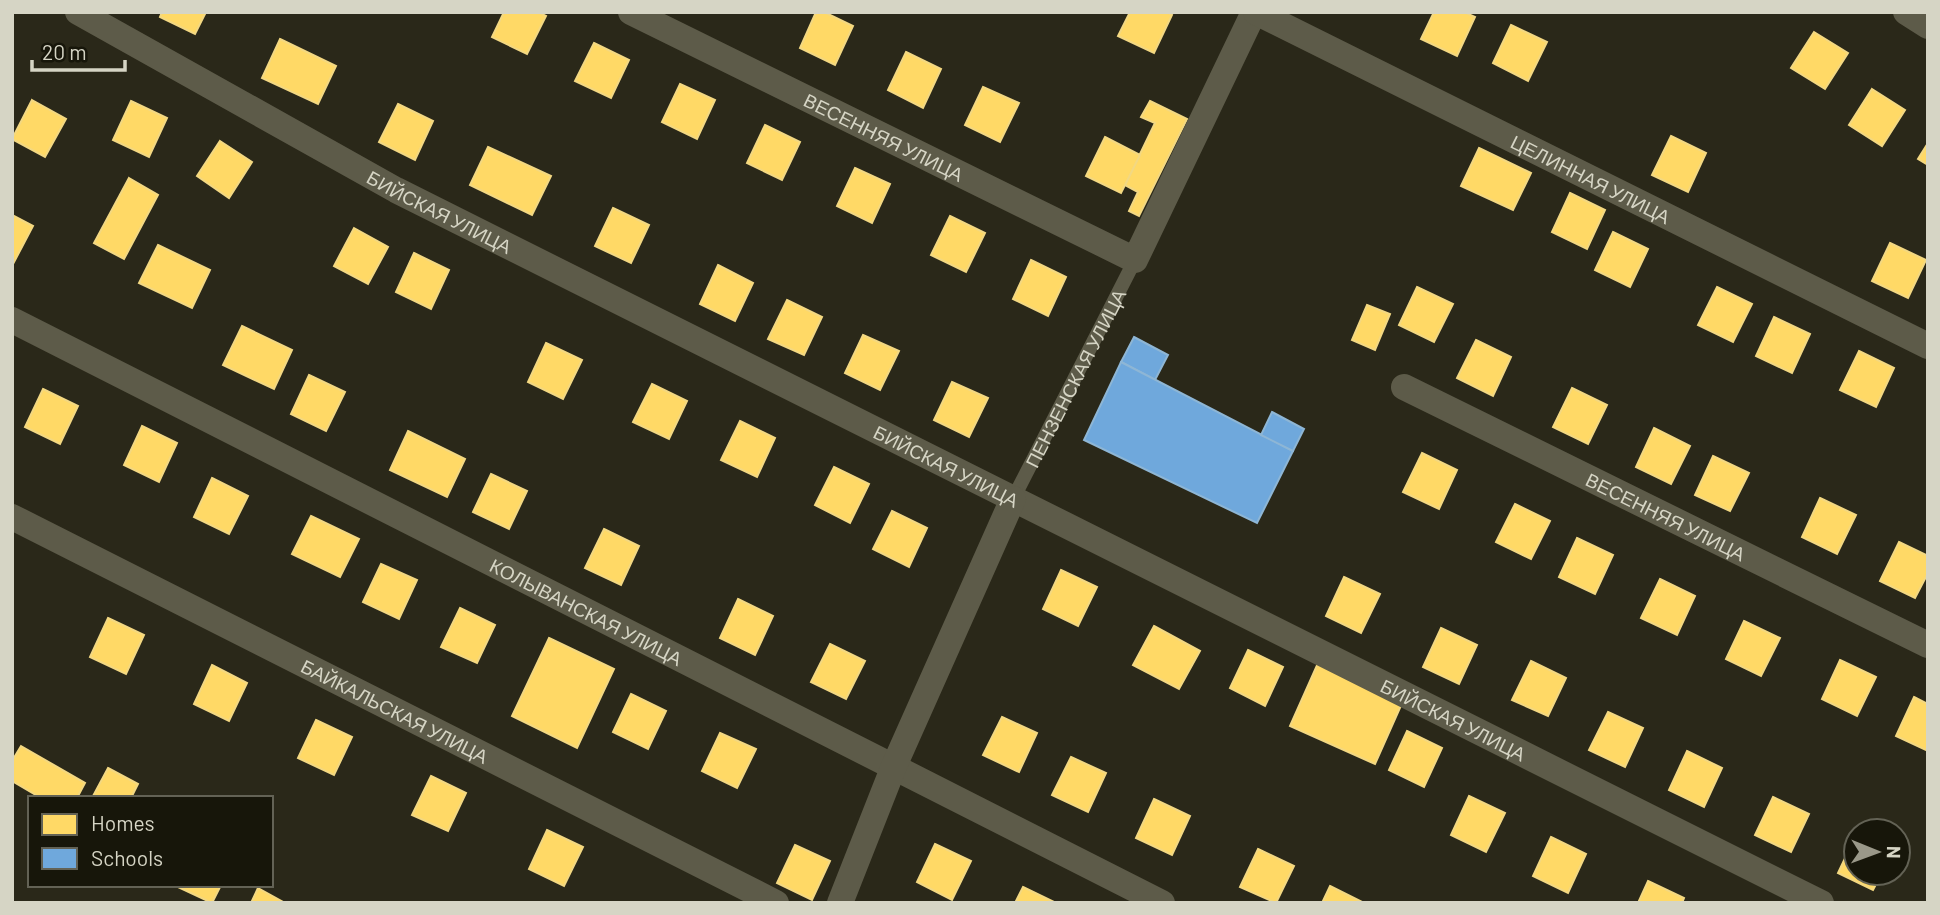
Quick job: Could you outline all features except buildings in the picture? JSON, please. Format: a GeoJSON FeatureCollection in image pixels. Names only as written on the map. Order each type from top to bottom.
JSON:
{"type":"FeatureCollection","features":[{"type":"Feature","properties":{"kind":"street","name":"БИЙСКАЯ УЛИЦА"},"geometry":{"type":"LineString","coordinates":[[78,12],[396,190],[1821,903]]}},
{"type":"Feature","properties":{"kind":"street","name":"ВЕСЕННЯЯ УЛИЦА"},"geometry":{"type":"LineString","coordinates":[[631,12],[1135,260]]}},
{"type":"Feature","properties":{"kind":"street","name":"ПЕНЗЕНСКАЯ УЛИЦА"},"geometry":{"type":"LineString","coordinates":[[1135,260],[1255,12]]}},
{"type":"Feature","properties":{"kind":"street","name":"ЦЕЛИННАЯ УЛИЦА"},"geometry":{"type":"LineString","coordinates":[[1255,12],[1928,346]]}},
{"type":"Feature","properties":{"kind":"street"},"geometry":{"type":"LineString","coordinates":[[1906,12],[1928,26]]}},
{"type":"Feature","properties":{"kind":"street","name":"КОЛЫВАНСКАЯ УЛИЦА"},"geometry":{"type":"LineString","coordinates":[[12,320],[1162,903]]}},
{"type":"Feature","properties":{"kind":"street","name":"ВЕСЕННЯЯ УЛИЦА"},"geometry":{"type":"LineString","coordinates":[[1404,387],[1928,645]]}},
{"type":"Feature","properties":{"kind":"street","name":"ПЕНЗЕНСКАЯ УЛИЦА"},"geometry":{"type":"LineString","coordinates":[[840,903],[894,766],[1013,499]]}},
{"type":"Feature","properties":{"kind":"street","name":"БАЙКАЛЬСКАЯ УЛИЦА"},"geometry":{"type":"LineString","coordinates":[[12,517],[776,903]]}},
{"type":"Feature","properties":{"kind":"lane","name":"ПЕНЗЕНСКАЯ УЛИЦА"},"geometry":{"type":"LineString","coordinates":[[1013,499],[1135,260]]}}]}
